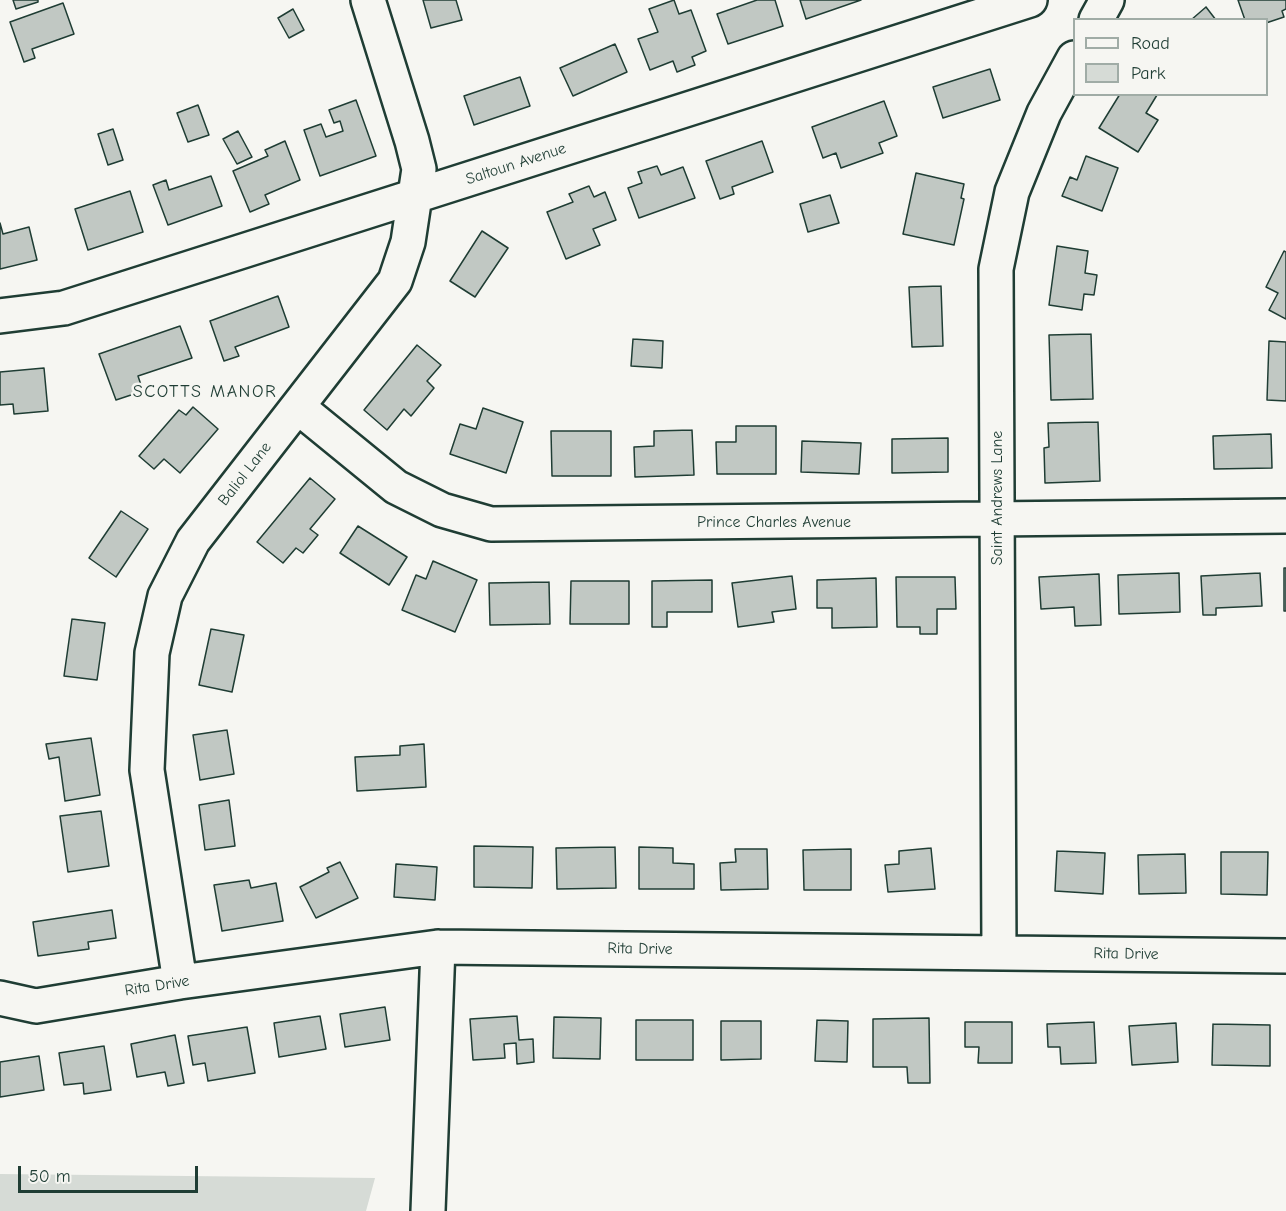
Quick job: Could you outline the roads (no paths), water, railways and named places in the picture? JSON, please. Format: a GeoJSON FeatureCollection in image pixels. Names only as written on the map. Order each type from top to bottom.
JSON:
{"type":"FeatureCollection","features":[{"type":"Feature","properties":{"kind":"street","name":"Baliol Lane"},"geometry":{"type":"LineString","coordinates":[[180,982],[147,770],[152,653],[165,596],[193,541],[395,281],[408,242],[419,169],[368,0]]}},
{"type":"Feature","properties":{"kind":"street","name":"Saltoun Avenue"},"geometry":{"type":"LineString","coordinates":[[0,316],[64,308],[1030,0]]}},
{"type":"Feature","properties":{"kind":"street"},"geometry":{"type":"LineString","coordinates":[[1097,18],[1107,0]]}},
{"type":"Feature","properties":{"kind":"street","name":"Saint Andrews Lane"},"geometry":{"type":"LineString","coordinates":[[999,953],[996,269],[1012,192],[1044,113],[1073,60]]}},
{"type":"Feature","properties":{"kind":"street","name":"Prince Charles Avenue"},"geometry":{"type":"LineString","coordinates":[[298,407],[396,487],[442,510],[491,524],[1286,516]]}},
{"type":"Feature","properties":{"kind":"street"},"geometry":{"type":"LineString","coordinates":[[428,1211],[438,947]]}},
{"type":"Feature","properties":{"kind":"street","name":"Rita Drive"},"geometry":{"type":"LineString","coordinates":[[0,998],[36,1006],[180,982],[438,947],[1286,956]]}},
{"type":"Feature","properties":{"kind":"district","name":"SCOTTS MANOR"},"geometry":{"type":"Point","coordinates":[205,392]}}]}
